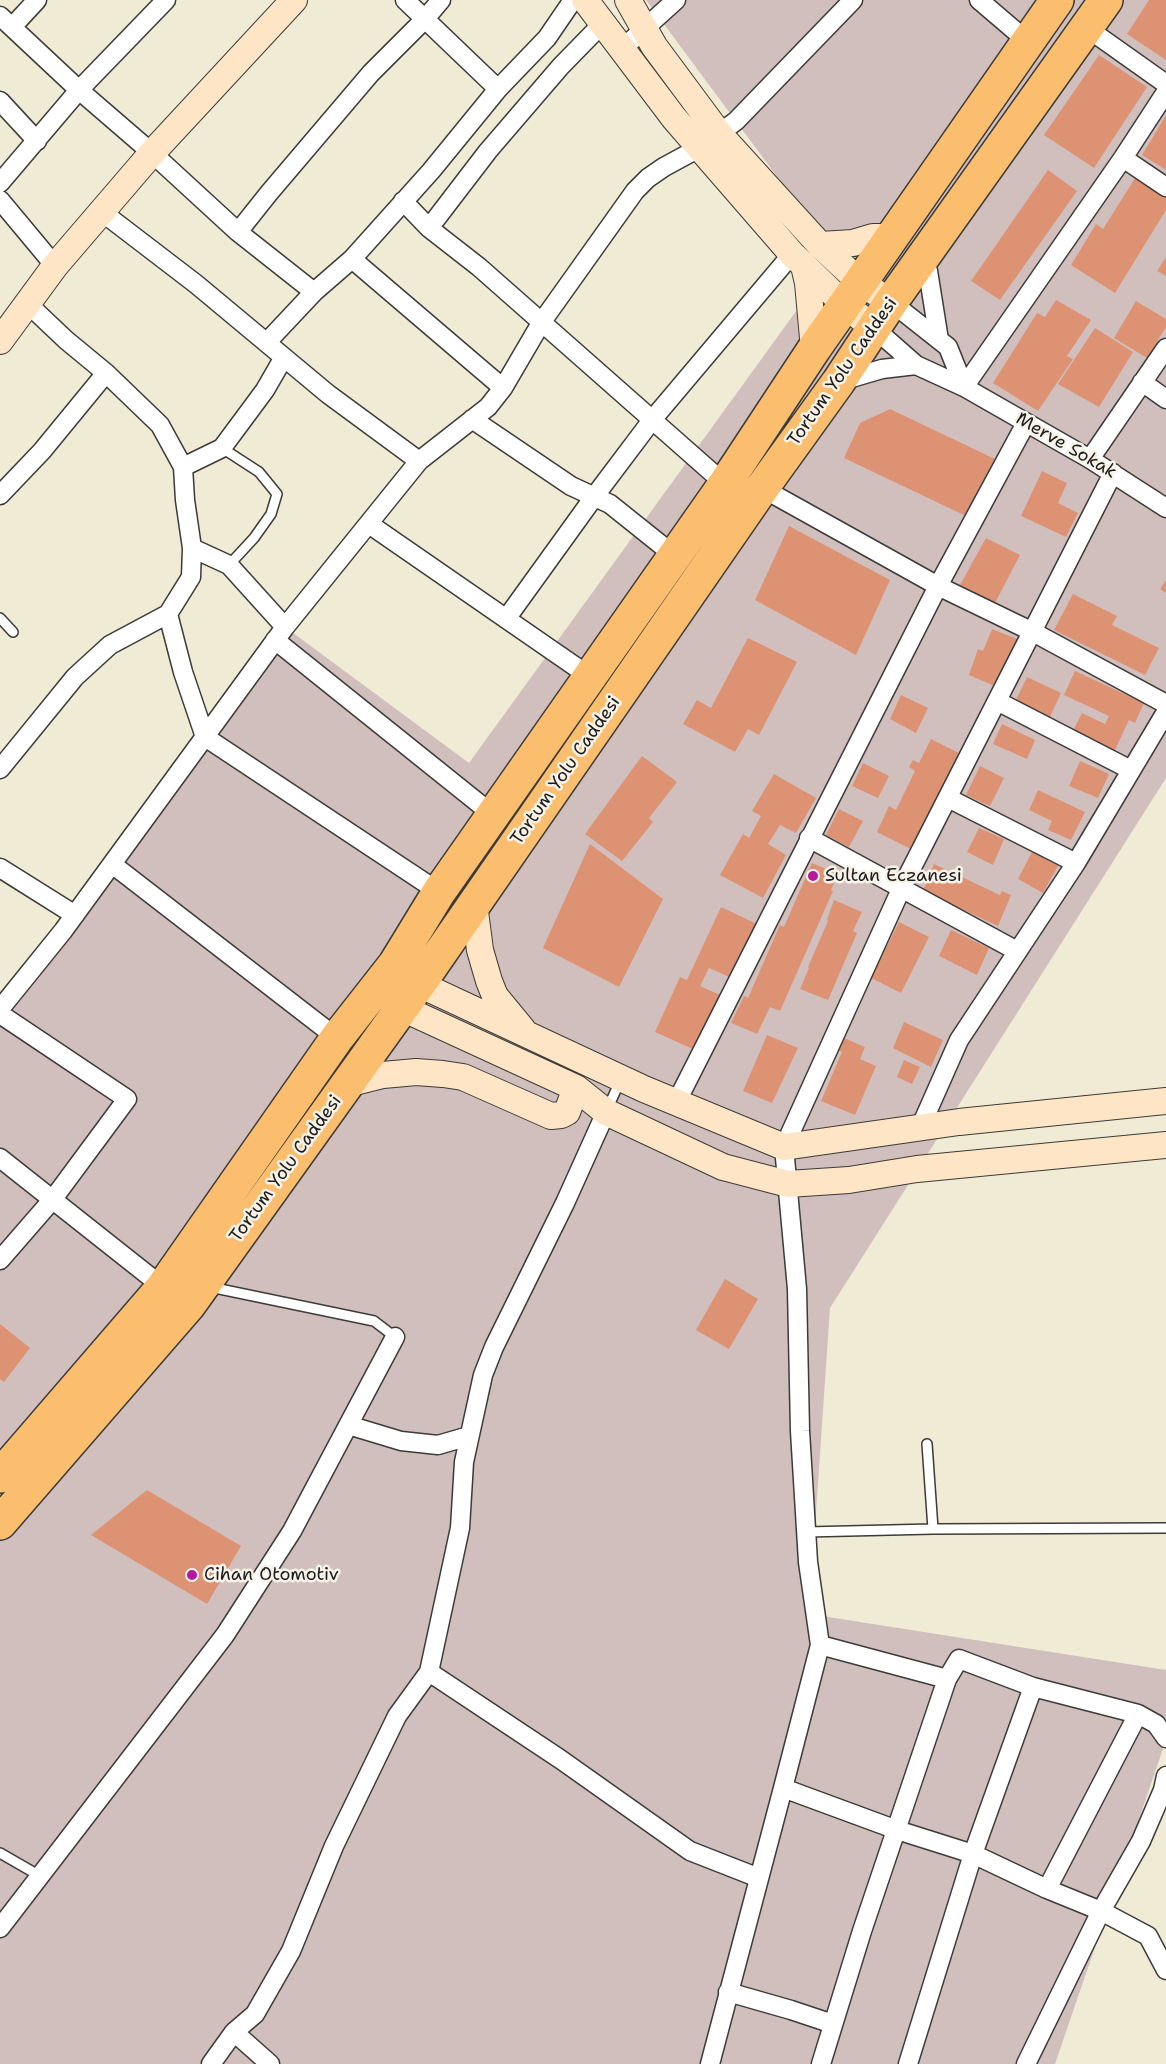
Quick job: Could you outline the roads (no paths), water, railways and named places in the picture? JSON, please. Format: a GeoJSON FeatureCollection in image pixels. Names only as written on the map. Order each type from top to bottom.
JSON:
{"type":"FeatureCollection","features":[{"type":"Feature","properties":{"kind":"highway","name":"Tortum Yolu Caddesi"},"geometry":{"type":"LineString","coordinates":[[0,1476],[163,1287],[337,1038],[385,976],[438,892],[725,484],[814,349],[1057,0]]}},
{"type":"Feature","properties":{"kind":"highway","name":"Tortum Yolu Caddesi"},"geometry":{"type":"LineString","coordinates":[[0,1523],[189,1305],[411,996],[762,488],[1106,0]]}},
{"type":"Feature","properties":{"kind":"main road"},"geometry":{"type":"LineString","coordinates":[[3,330],[28,304],[55,266],[152,153],[294,0]]}},
{"type":"Feature","properties":{"kind":"main road"},"geometry":{"type":"LineString","coordinates":[[585,0],[674,118],[710,141],[820,245],[853,294]]}},
{"type":"Feature","properties":{"kind":"main road"},"geometry":{"type":"LineString","coordinates":[[628,0],[710,141],[798,260],[808,283],[814,349]]}},
{"type":"Feature","properties":{"kind":"main road"},"geometry":{"type":"LineString","coordinates":[[820,245],[853,243],[873,237],[891,237]]}},
{"type":"Feature","properties":{"kind":"main road"},"geometry":{"type":"LineString","coordinates":[[798,260],[883,315]]}},
{"type":"Feature","properties":{"kind":"main road"},"geometry":{"type":"LineString","coordinates":[[474,904],[481,956],[495,996],[527,1034]]}},
{"type":"Feature","properties":{"kind":"main road"},"geometry":{"type":"LineString","coordinates":[[385,976],[411,996],[576,1088],[606,1112],[723,1167],[788,1184],[849,1180],[917,1169],[1166,1145]]}},
{"type":"Feature","properties":{"kind":"main road"},"geometry":{"type":"LineString","coordinates":[[411,996],[527,1034],[676,1103],[784,1147],[920,1128],[1166,1101]]}},
{"type":"Feature","properties":{"kind":"main road"},"geometry":{"type":"LineString","coordinates":[[347,1084],[383,1075],[416,1072],[463,1077],[552,1116],[561,1116],[567,1112],[576,1088]]}},
{"type":"Feature","properties":{"kind":"street"},"geometry":{"type":"LineString","coordinates":[[37,0],[6,22],[238,232],[314,292]]}},
{"type":"Feature","properties":{"kind":"street"},"geometry":{"type":"LineString","coordinates":[[0,183],[79,90],[166,0]]}},
{"type":"Feature","properties":{"kind":"street"},"geometry":{"type":"LineString","coordinates":[[405,0],[498,89]]}},
{"type":"Feature","properties":{"kind":"street"},"geometry":{"type":"LineString","coordinates":[[238,232],[371,73],[441,0]]}},
{"type":"Feature","properties":{"kind":"street"},"geometry":{"type":"LineString","coordinates":[[267,342],[314,292],[352,260],[431,171],[498,89],[547,38],[573,0]]}},
{"type":"Feature","properties":{"kind":"street"},"geometry":{"type":"LineString","coordinates":[[623,48],[676,0]]}},
{"type":"Feature","properties":{"kind":"street"},"geometry":{"type":"LineString","coordinates":[[0,1260],[53,1199],[127,1099],[0,1011],[75,915],[280,633],[419,460],[488,407],[503,388],[541,323],[635,191],[664,167],[710,141],[736,122],[853,0]]}},
{"type":"Feature","properties":{"kind":"street"},"geometry":{"type":"LineString","coordinates":[[979,0],[1027,41]]}},
{"type":"Feature","properties":{"kind":"street"},"geometry":{"type":"LineString","coordinates":[[429,228],[496,142],[561,66],[603,23]]}},
{"type":"Feature","properties":{"kind":"street"},"geometry":{"type":"LineString","coordinates":[[1087,28],[1166,84]]}},
{"type":"Feature","properties":{"kind":"street"},"geometry":{"type":"LineString","coordinates":[[964,387],[1123,158],[1166,92]]}},
{"type":"Feature","properties":{"kind":"street"},"geometry":{"type":"LineString","coordinates":[[0,101],[37,141]]}},
{"type":"Feature","properties":{"kind":"street"},"geometry":{"type":"LineString","coordinates":[[1123,158],[1166,187]]}},
{"type":"Feature","properties":{"kind":"street"},"geometry":{"type":"LineString","coordinates":[[0,200],[55,266]]}},
{"type":"Feature","properties":{"kind":"street"},"geometry":{"type":"LineString","coordinates":[[403,201],[429,228],[478,267],[725,484]]}},
{"type":"Feature","properties":{"kind":"street"},"geometry":{"type":"LineString","coordinates":[[102,212],[196,284],[328,394],[419,460]]}},
{"type":"Feature","properties":{"kind":"street"},"geometry":{"type":"LineString","coordinates":[[923,259],[928,271],[939,340]]}},
{"type":"Feature","properties":{"kind":"street"},"geometry":{"type":"LineString","coordinates":[[352,260],[503,388]]}},
{"type":"Feature","properties":{"kind":"street"},"geometry":{"type":"LineString","coordinates":[[506,619],[652,420],[798,260]]}},
{"type":"Feature","properties":{"kind":"street"},"geometry":{"type":"LineString","coordinates":[[0,769],[75,677],[110,645],[168,614],[190,577],[192,548],[183,467],[160,425],[106,373],[28,304]]}},
{"type":"Feature","properties":{"kind":"street"},"geometry":{"type":"LineString","coordinates":[[883,315],[939,340],[948,347],[964,387]]}},
{"type":"Feature","properties":{"kind":"street"},"geometry":{"type":"LineString","coordinates":[[839,381],[882,369],[916,365],[883,315]]}},
{"type":"Feature","properties":{"kind":"street"},"geometry":{"type":"LineString","coordinates":[[1090,459],[1166,348]]}},
{"type":"Feature","properties":{"kind":"street"},"geometry":{"type":"LineString","coordinates":[[183,467],[222,448],[265,390],[284,357]]}},
{"type":"Feature","properties":{"kind":"street","name":"Merve Sokak"},"geometry":{"type":"LineString","coordinates":[[916,365],[964,387],[1090,459],[1166,508]]}},
{"type":"Feature","properties":{"kind":"street"},"geometry":{"type":"LineString","coordinates":[[0,495],[42,451],[106,373]]}},
{"type":"Feature","properties":{"kind":"street"},"geometry":{"type":"LineString","coordinates":[[1142,382],[1166,399]]}},
{"type":"Feature","properties":{"kind":"street"},"geometry":{"type":"LineString","coordinates":[[472,419],[570,486],[610,504],[675,556]]}},
{"type":"Feature","properties":{"kind":"street"},"geometry":{"type":"LineString","coordinates":[[676,1103],[938,586],[1026,423]]}},
{"type":"Feature","properties":{"kind":"street"},"geometry":{"type":"LineString","coordinates":[[711,2064],[820,1645],[807,1562],[800,1431],[797,1289],[784,1147],[902,887],[1113,473]]}},
{"type":"Feature","properties":{"kind":"street"},"geometry":{"type":"LineString","coordinates":[[762,488],[938,586],[1033,632],[1166,704]]}},
{"type":"Feature","properties":{"kind":"street"},"geometry":{"type":"LineString","coordinates":[[369,524],[589,676]]}},
{"type":"Feature","properties":{"kind":"street"},"geometry":{"type":"LineString","coordinates":[[192,548],[229,565],[280,633],[492,814]]}},
{"type":"Feature","properties":{"kind":"street"},"geometry":{"type":"LineString","coordinates":[[168,614],[183,672],[204,737],[438,892]]}},
{"type":"Feature","properties":{"kind":"street"},"geometry":{"type":"LineString","coordinates":[[997,701],[1131,770]]}},
{"type":"Feature","properties":{"kind":"street"},"geometry":{"type":"LineString","coordinates":[[920,1128],[959,1040],[1076,864],[1166,712]]}},
{"type":"Feature","properties":{"kind":"street"},"geometry":{"type":"LineString","coordinates":[[948,798],[1076,864]]}},
{"type":"Feature","properties":{"kind":"street"},"geometry":{"type":"LineString","coordinates":[[809,838],[1017,951]]}},
{"type":"Feature","properties":{"kind":"street"},"geometry":{"type":"LineString","coordinates":[[112,864],[337,1038]]}},
{"type":"Feature","properties":{"kind":"street"},"geometry":{"type":"LineString","coordinates":[[0,868],[75,915]]}},
{"type":"Feature","properties":{"kind":"street"},"geometry":{"type":"LineString","coordinates":[[212,2064],[234,2032],[255,2014],[291,1951],[334,1846],[397,1716],[429,1672],[460,1528],[464,1462],[483,1375],[494,1347],[565,1203],[606,1112]]}},
{"type":"Feature","properties":{"kind":"street"},"geometry":{"type":"LineString","coordinates":[[0,1158],[163,1287]]}},
{"type":"Feature","properties":{"kind":"street"},"geometry":{"type":"LineString","coordinates":[[0,1928],[225,1635],[292,1531],[395,1337]]}},
{"type":"Feature","properties":{"kind":"street"},"geometry":{"type":"LineString","coordinates":[[348,1425],[400,1441],[438,1445],[470,1436]]}},
{"type":"Feature","properties":{"kind":"street"},"geometry":{"type":"LineString","coordinates":[[820,1645],[947,1679]]}},
{"type":"Feature","properties":{"kind":"street"},"geometry":{"type":"LineString","coordinates":[[821,2064],[947,1679],[959,1659],[1033,1687],[1138,1714],[1156,1724],[1166,1738]]}},
{"type":"Feature","properties":{"kind":"street"},"geometry":{"type":"LineString","coordinates":[[429,1672],[560,1759],[690,1851],[759,1878]]}},
{"type":"Feature","properties":{"kind":"street"},"geometry":{"type":"LineString","coordinates":[[908,2064],[973,1854],[1033,1687]]}},
{"type":"Feature","properties":{"kind":"street"},"geometry":{"type":"LineString","coordinates":[[1047,1889],[1138,1714]]}},
{"type":"Feature","properties":{"kind":"street"},"geometry":{"type":"LineString","coordinates":[[1026,2064],[1101,1911],[1141,1841],[1163,1790],[1166,1776]]}},
{"type":"Feature","properties":{"kind":"street"},"geometry":{"type":"LineString","coordinates":[[783,1788],[897,1830],[973,1854],[1047,1889],[1101,1911],[1148,1936],[1166,1970]]}},
{"type":"Feature","properties":{"kind":"street"},"geometry":{"type":"LineString","coordinates":[[728,1992],[833,2024]]}},
{"type":"Feature","properties":{"kind":"street"},"geometry":{"type":"LineString","coordinates":[[234,2032],[270,2064]]}},
{"type":"Feature","properties":{"kind":"lane"},"geometry":{"type":"LineString","coordinates":[[222,448],[259,472],[277,494],[271,514],[254,538],[229,565]]}},
{"type":"Feature","properties":{"kind":"lane"},"geometry":{"type":"LineString","coordinates":[[0,618],[13,632]]}},
{"type":"Feature","properties":{"kind":"lane"},"geometry":{"type":"LineString","coordinates":[[606,1112],[621,1078]]}},
{"type":"Feature","properties":{"kind":"lane"},"geometry":{"type":"LineString","coordinates":[[202,1286],[374,1321],[395,1337]]}},
{"type":"Feature","properties":{"kind":"lane"},"geometry":{"type":"LineString","coordinates":[[927,1444],[933,1528]]}},
{"type":"Feature","properties":{"kind":"lane"},"geometry":{"type":"LineString","coordinates":[[806,1532],[933,1528],[1166,1528]]}},
{"type":"Feature","properties":{"kind":"lane"},"geometry":{"type":"LineString","coordinates":[[0,1853],[40,1876]]}},
{"type":"Feature","properties":{"kind":"place","name":"Sultan Eczanesi"},"geometry":{"type":"Point","coordinates":[813,876]}},
{"type":"Feature","properties":{"kind":"place","name":"Cihan Otomotiv"},"geometry":{"type":"Point","coordinates":[192,1575]}}]}
